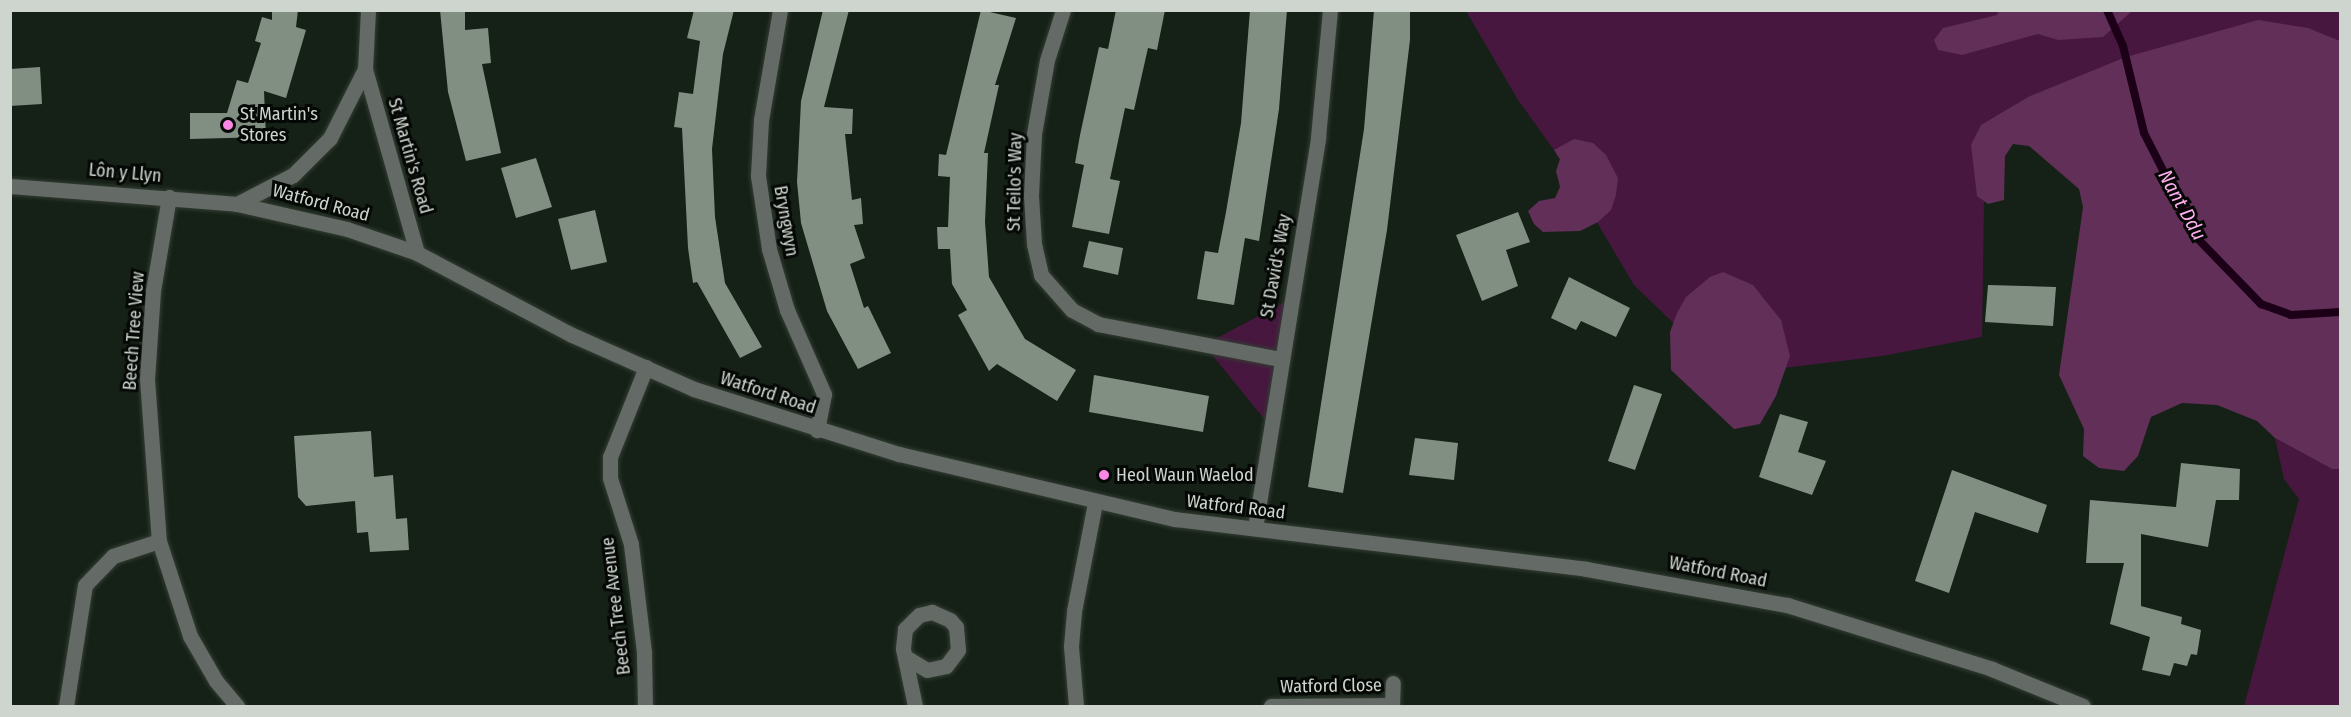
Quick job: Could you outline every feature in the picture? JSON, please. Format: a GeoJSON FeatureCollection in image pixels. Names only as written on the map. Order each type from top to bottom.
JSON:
{"type":"FeatureCollection","features":[{"type":"Feature","properties":{"kind":"street","name":"St Martin's Road"},"geometry":{"type":"LineString","coordinates":[[368,10],[365,69],[417,253]]}},
{"type":"Feature","properties":{"kind":"street","name":"Bryngwyn"},"geometry":{"type":"LineString","coordinates":[[780,10],[760,120],[758,176],[769,249],[787,310],[824,394],[817,430]]}},
{"type":"Feature","properties":{"kind":"street","name":"St Teilo's Way"},"geometry":{"type":"LineString","coordinates":[[1063,10],[1047,60],[1034,134],[1031,196],[1034,244],[1041,274],[1072,310],[1098,324],[1279,359]]}},
{"type":"Feature","properties":{"kind":"street","name":"St David's Way"},"geometry":{"type":"LineString","coordinates":[[1254,528],[1279,359],[1318,136],[1330,10]]}},
{"type":"Feature","properties":{"kind":"street","name":"St Martin's Road"},"geometry":{"type":"LineString","coordinates":[[237,204],[293,175],[330,138],[365,69]]}},
{"type":"Feature","properties":{"kind":"street","name":"Lôn y Llyn"},"geometry":{"type":"LineString","coordinates":[[10,186],[169,196],[237,204]]}},
{"type":"Feature","properties":{"kind":"street","name":"Beech Tree View"},"geometry":{"type":"LineString","coordinates":[[169,196],[153,291],[147,379],[159,541],[190,636],[216,681],[237,706]]}},
{"type":"Feature","properties":{"kind":"street","name":"Watford Road"},"geometry":{"type":"LineString","coordinates":[[237,204],[337,226],[417,253],[572,335],[646,368],[744,407],[817,430],[1095,503],[1175,519],[1586,569],[1787,605],[1992,669],[2083,706]]}},
{"type":"Feature","properties":{"kind":"street","name":"Beech Tree Avenue"},"geometry":{"type":"LineString","coordinates":[[645,706],[644,652],[630,544],[610,478],[610,457],[646,368]]}},
{"type":"Feature","properties":{"kind":"street"},"geometry":{"type":"LineString","coordinates":[[1076,706],[1071,646],[1074,611],[1095,503]]}},
{"type":"Feature","properties":{"kind":"street"},"geometry":{"type":"LineString","coordinates":[[66,706],[85,585],[113,556],[159,541]]}},
{"type":"Feature","properties":{"kind":"street"},"geometry":{"type":"LineString","coordinates":[[907,658],[915,706]]}},
{"type":"Feature","properties":{"kind":"street","name":"Watford Close"},"geometry":{"type":"LineString","coordinates":[[1271,706],[1392,706],[1393,682]]}},
{"type":"Feature","properties":{"kind":"shaded area"},"geometry":{"type":"Polygon","coordinates":[[[1999,10],[2132,11],[2103,37],[2058,40],[2038,34],[1962,55],[1938,50],[1934,40],[1943,28],[1997,15],[1999,10]]]}},
{"type":"Feature","properties":{"kind":"shaded area"},"geometry":{"type":"Polygon","coordinates":[[[1466,11],[2340,11],[2340,54],[1985,133],[1982,337],[1882,356],[1727,375],[1634,285],[1554,150],[1518,100],[1466,11]]]}},
{"type":"Feature","properties":{"kind":"shaded area"},"geometry":{"type":"Polygon","coordinates":[[[2258,20],[2308,28],[2340,41],[2340,469],[2332,469],[2275,438],[2257,421],[2217,405],[2182,403],[2151,417],[2138,456],[2124,471],[2099,468],[2083,456],[2084,429],[2059,375],[2083,207],[2079,189],[2029,146],[2013,144],[2005,156],[2004,200],[1988,204],[1977,196],[1971,145],[1981,125],[2030,96],[2126,57],[2258,20]]]}},
{"type":"Feature","properties":{"kind":"shaded area"},"geometry":{"type":"Polygon","coordinates":[[[1574,139],[1593,143],[1606,155],[1618,178],[1611,210],[1598,222],[1580,231],[1543,232],[1534,224],[1528,211],[1539,201],[1555,198],[1560,187],[1556,171],[1560,159],[1554,150],[1574,139]]]}},
{"type":"Feature","properties":{"kind":"shaded area"},"geometry":{"type":"Polygon","coordinates":[[[1723,272],[1753,285],[1781,320],[1790,356],[1776,396],[1760,424],[1734,429],[1671,370],[1670,332],[1677,313],[1686,297],[1710,277],[1723,272]]]}},
{"type":"Feature","properties":{"kind":"shaded area"},"geometry":{"type":"Polygon","coordinates":[[[1290,299],[1270,426],[1204,345],[1290,299]]]}},
{"type":"Feature","properties":{"kind":"shaded area"},"geometry":{"type":"Polygon","coordinates":[[[2275,438],[2332,469],[2340,469],[2340,706],[2244,706],[2299,499],[2284,479],[2275,438]]]}},
{"type":"Feature","properties":{"kind":"building"},"geometry":{"type":"Polygon","coordinates":[[[272,10],[298,10],[296,27],[306,30],[286,98],[264,91],[266,137],[190,139],[190,113],[227,113],[237,80],[248,83],[261,43],[255,41],[262,17],[272,20],[272,10]]]}},
{"type":"Feature","properties":{"kind":"building"},"geometry":{"type":"Polygon","coordinates":[[[440,10],[465,10],[465,30],[488,28],[491,63],[482,64],[501,153],[466,161],[448,92],[440,10]]]}},
{"type":"Feature","properties":{"kind":"building"},"geometry":{"type":"Polygon","coordinates":[[[694,10],[734,10],[723,54],[712,149],[715,217],[725,283],[762,347],[740,358],[697,282],[693,283],[688,248],[682,128],[674,127],[679,92],[693,94],[700,41],[687,38],[694,10]]]}},
{"type":"Feature","properties":{"kind":"building"},"geometry":{"type":"Polygon","coordinates":[[[823,10],[849,10],[824,107],[853,109],[852,134],[845,134],[852,200],[861,198],[863,224],[854,225],[865,258],[850,264],[864,308],[868,306],[891,353],[858,369],[827,311],[801,223],[797,182],[801,101],[823,10]]]}},
{"type":"Feature","properties":{"kind":"building"},"geometry":{"type":"Polygon","coordinates":[[[981,10],[1016,18],[995,85],[999,85],[984,153],[988,153],[985,222],[989,277],[1025,339],[1076,370],[1057,401],[997,364],[989,371],[958,315],[967,310],[952,284],[950,249],[938,249],[937,227],[948,227],[950,177],[938,176],[939,154],[946,155],[981,10]]]}},
{"type":"Feature","properties":{"kind":"building"},"geometry":{"type":"Polygon","coordinates":[[[1116,10],[1165,10],[1157,50],[1148,48],[1134,110],[1125,108],[1110,179],[1120,181],[1109,234],[1072,227],[1084,165],[1075,163],[1080,135],[1099,47],[1108,49],[1116,10]]]}},
{"type":"Feature","properties":{"kind":"building"},"geometry":{"type":"Polygon","coordinates":[[[1250,10],[1287,10],[1279,109],[1259,241],[1245,238],[1234,305],[1197,299],[1205,251],[1218,253],[1226,212],[1241,123],[1250,10]]]}},
{"type":"Feature","properties":{"kind":"building"},"geometry":{"type":"Polygon","coordinates":[[[1374,10],[1410,10],[1410,40],[1387,230],[1343,493],[1308,487],[1364,129],[1374,10]]]}},
{"type":"Feature","properties":{"kind":"building"},"geometry":{"type":"Polygon","coordinates":[[[40,67],[42,104],[10,106],[10,69],[40,67]]]}},
{"type":"Feature","properties":{"kind":"building"},"geometry":{"type":"Polygon","coordinates":[[[536,158],[552,207],[516,218],[501,168],[536,158]]]}},
{"type":"Feature","properties":{"kind":"building"},"geometry":{"type":"Polygon","coordinates":[[[595,210],[607,262],[571,270],[558,219],[595,210]]]}},
{"type":"Feature","properties":{"kind":"building"},"geometry":{"type":"Polygon","coordinates":[[[1518,212],[1530,242],[1506,250],[1518,286],[1482,301],[1456,235],[1518,212]]]}},
{"type":"Feature","properties":{"kind":"building"},"geometry":{"type":"Polygon","coordinates":[[[1089,241],[1123,248],[1118,275],[1083,267],[1089,241]]]}},
{"type":"Feature","properties":{"kind":"building"},"geometry":{"type":"Polygon","coordinates":[[[1569,277],[1630,308],[1616,337],[1581,321],[1576,330],[1551,318],[1569,277]]]}},
{"type":"Feature","properties":{"kind":"building"},"geometry":{"type":"Polygon","coordinates":[[[1988,285],[2056,287],[2053,326],[1985,322],[1988,285]]]}},
{"type":"Feature","properties":{"kind":"building"},"geometry":{"type":"Polygon","coordinates":[[[1094,375],[1209,396],[1203,432],[1089,412],[1094,375]]]}},
{"type":"Feature","properties":{"kind":"building"},"geometry":{"type":"Polygon","coordinates":[[[1634,385],[1662,394],[1635,470],[1608,461],[1634,385]]]}},
{"type":"Feature","properties":{"kind":"building"},"geometry":{"type":"Polygon","coordinates":[[[1780,414],[1808,422],[1798,452],[1826,461],[1812,495],[1759,477],[1780,414]]]}},
{"type":"Feature","properties":{"kind":"building"},"geometry":{"type":"Polygon","coordinates":[[[371,431],[374,477],[393,475],[396,519],[407,518],[409,550],[370,552],[368,532],[357,533],[355,501],[306,506],[298,497],[294,436],[371,431]]]}},
{"type":"Feature","properties":{"kind":"building"},"geometry":{"type":"Polygon","coordinates":[[[1415,438],[1458,443],[1454,480],[1409,475],[1415,438]]]}},
{"type":"Feature","properties":{"kind":"building"},"geometry":{"type":"Polygon","coordinates":[[[2181,463],[2240,469],[2239,500],[2216,500],[2208,547],[2141,534],[2141,606],[2182,617],[2181,624],[2201,630],[2197,655],[2191,654],[2187,666],[2174,663],[2170,676],[2142,670],[2150,637],[2110,624],[2124,563],[2086,563],[2090,500],[2176,507],[2181,463]]]}},
{"type":"Feature","properties":{"kind":"building"},"geometry":{"type":"Polygon","coordinates":[[[1952,470],[2047,505],[2038,533],[1975,512],[1949,593],[1915,581],[1952,470]]]}},
{"type":"Feature","properties":{"kind":"waterway","name":"Nant Ddu"},"geometry":{"type":"LineString","coordinates":[[2107,10],[2123,46],[2144,133],[2198,239],[2261,304],[2291,315],[2340,312]]}},
{"type":"Feature","properties":{"kind":"place","name":"St Martin's Stores"},"geometry":{"type":"Point","coordinates":[228,125]}},
{"type":"Feature","properties":{"kind":"place","name":"Heol Waun Waelod"},"geometry":{"type":"Point","coordinates":[1104,475]}}]}
